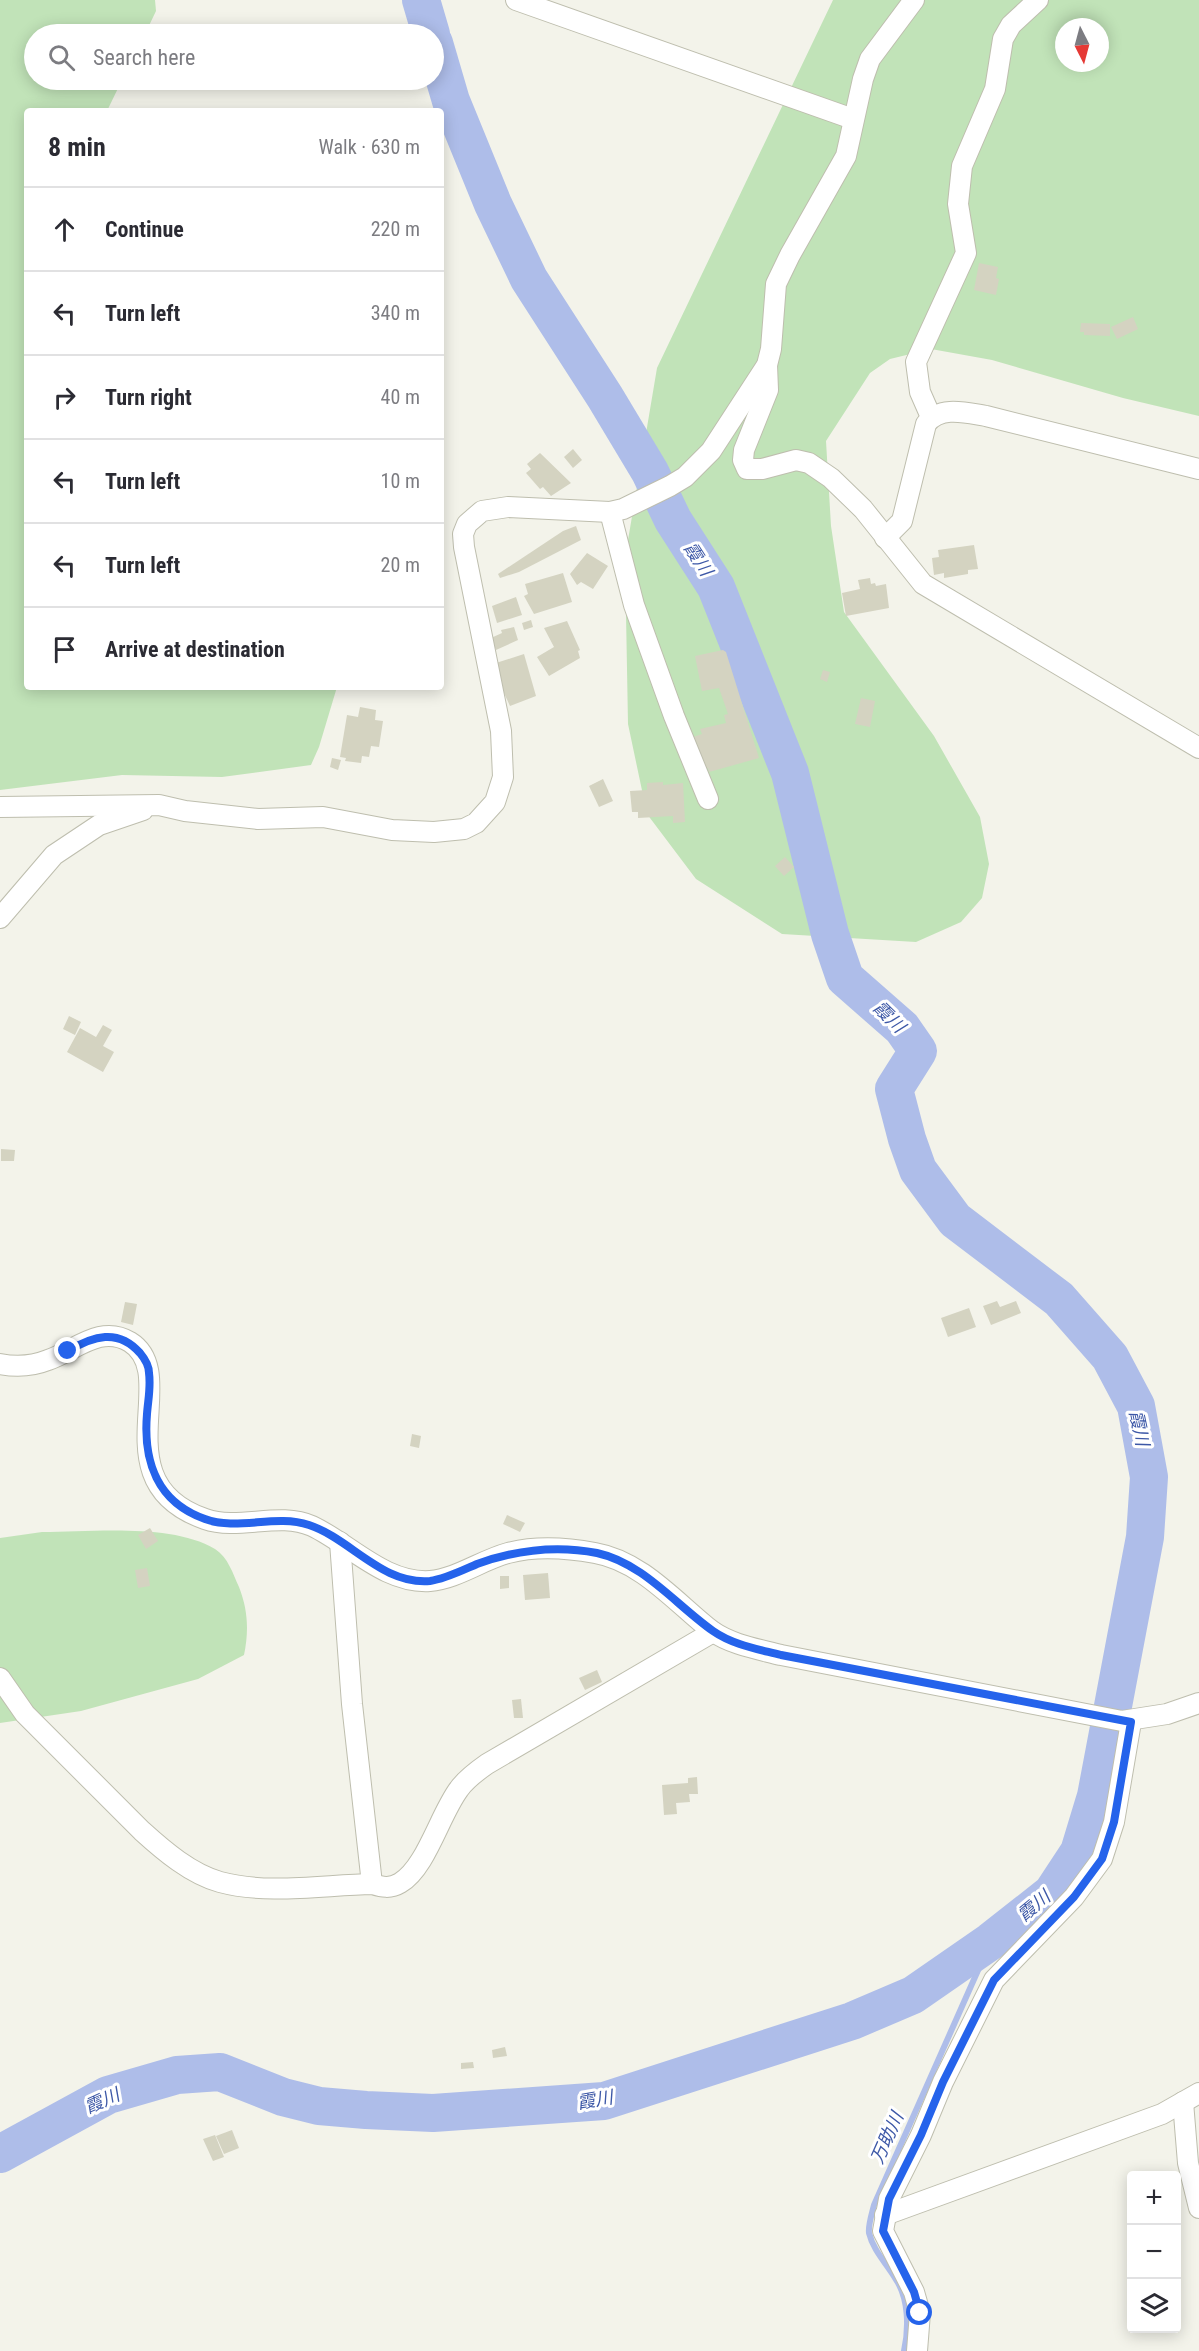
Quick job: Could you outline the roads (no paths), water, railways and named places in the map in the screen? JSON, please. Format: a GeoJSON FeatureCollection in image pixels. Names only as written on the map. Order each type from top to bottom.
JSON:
{"type":"FeatureCollection","features":[{"type":"Feature","properties":{"kind":"street"},"geometry":{"type":"LineString","coordinates":[[516,0],[853,119]]}},
{"type":"Feature","properties":{"kind":"street"},"geometry":{"type":"LineString","coordinates":[[0,807],[159,805],[185,812],[258,819],[323,817],[392,830],[434,832],[464,829],[476,823],[495,802],[503,777],[501,731],[464,547],[463,534],[467,524],[482,511],[508,507],[610,512],[644,499],[685,477],[711,451],[766,365],[771,349],[776,284],[846,156],[852,137],[853,119],[870,59],[914,0]]}},
{"type":"Feature","properties":{"kind":"street"},"geometry":{"type":"LineString","coordinates":[[931,417],[920,392],[916,362],[966,253],[958,204],[962,166],[995,89],[1003,39],[1011,25],[1038,0]]}},
{"type":"Feature","properties":{"kind":"street"},"geometry":{"type":"LineString","coordinates":[[766,365],[768,390],[744,450],[744,465],[754,470],[796,460],[809,463],[831,478],[863,509],[923,584],[1199,748]]}},
{"type":"Feature","properties":{"kind":"street"},"geometry":{"type":"LineString","coordinates":[[885,538],[897,529],[902,521],[926,424],[938,413],[955,412],[986,416],[1199,469]]}},
{"type":"Feature","properties":{"kind":"street"},"geometry":{"type":"LineString","coordinates":[[610,512],[634,605],[708,799]]}},
{"type":"Feature","properties":{"kind":"street"},"geometry":{"type":"LineString","coordinates":[[0,918],[54,855],[99,825],[159,805]]}},
{"type":"Feature","properties":{"kind":"street"},"geometry":{"type":"LineString","coordinates":[[0,1364],[26,1365],[48,1360],[84,1341],[100,1337],[118,1338],[131,1343],[144,1358],[149,1371],[146,1444],[150,1464],[156,1480],[179,1506],[207,1520],[232,1523],[293,1522],[310,1525],[394,1576],[432,1581],[517,1551],[534,1549],[596,1553],[627,1565],[669,1594],[714,1632],[731,1642],[781,1655],[1126,1721],[1199,1703]]}},
{"type":"Feature","properties":{"kind":"street"},"geometry":{"type":"LineString","coordinates":[[340,1542],[352,1704],[372,1884]]}},
{"type":"Feature","properties":{"kind":"street"},"geometry":{"type":"LineString","coordinates":[[0,1678],[25,1714],[75,1766],[159,1847],[203,1875],[219,1882],[265,1888],[372,1884],[387,1888],[400,1883],[417,1866],[459,1789],[487,1764],[714,1632]]}},
{"type":"Feature","properties":{"kind":"street"},"geometry":{"type":"LineString","coordinates":[[917,2351],[920,2313],[914,2292],[886,2242],[883,2231],[885,2215],[897,2182],[921,2135],[943,2082],[994,1980],[1074,1897],[1102,1859],[1114,1822],[1126,1721]]}},
{"type":"Feature","properties":{"kind":"street"},"geometry":{"type":"LineString","coordinates":[[885,2215],[1162,2114],[1191,2098]]}},
{"type":"Feature","properties":{"kind":"street"},"geometry":{"type":"LineString","coordinates":[[1191,2098],[1188,2163],[1199,2208]]}},
{"type":"Feature","properties":{"kind":"waterway","name":"霞川"},"geometry":{"type":"LineString","coordinates":[[421,0],[428,24]]}},
{"type":"Feature","properties":{"kind":"waterway","name":"霞川"},"geometry":{"type":"LineString","coordinates":[[0,2154],[108,2095],[177,2075],[220,2072],[283,2097],[319,2106],[366,2110],[433,2113],[604,2101],[852,2021],[913,1995],[991,1941],[1052,1893],[1079,1852],[1096,1796],[1145,1537],[1149,1477],[1136,1406],[1110,1357],[1059,1299],[955,1220],[918,1170],[894,1089],[918,1051],[902,1028],[845,978],[830,934],[790,773],[716,587],[673,520],[650,472],[605,397],[529,279],[493,204],[451,101],[444,77]]}},
{"type":"Feature","properties":{"kind":"waterway","name":"万助川"},"geometry":{"type":"LineString","coordinates":[[904,2351],[907,2323],[903,2295],[900,2286],[871,2239],[870,2219],[874,2205],[991,1941]]}}]}
